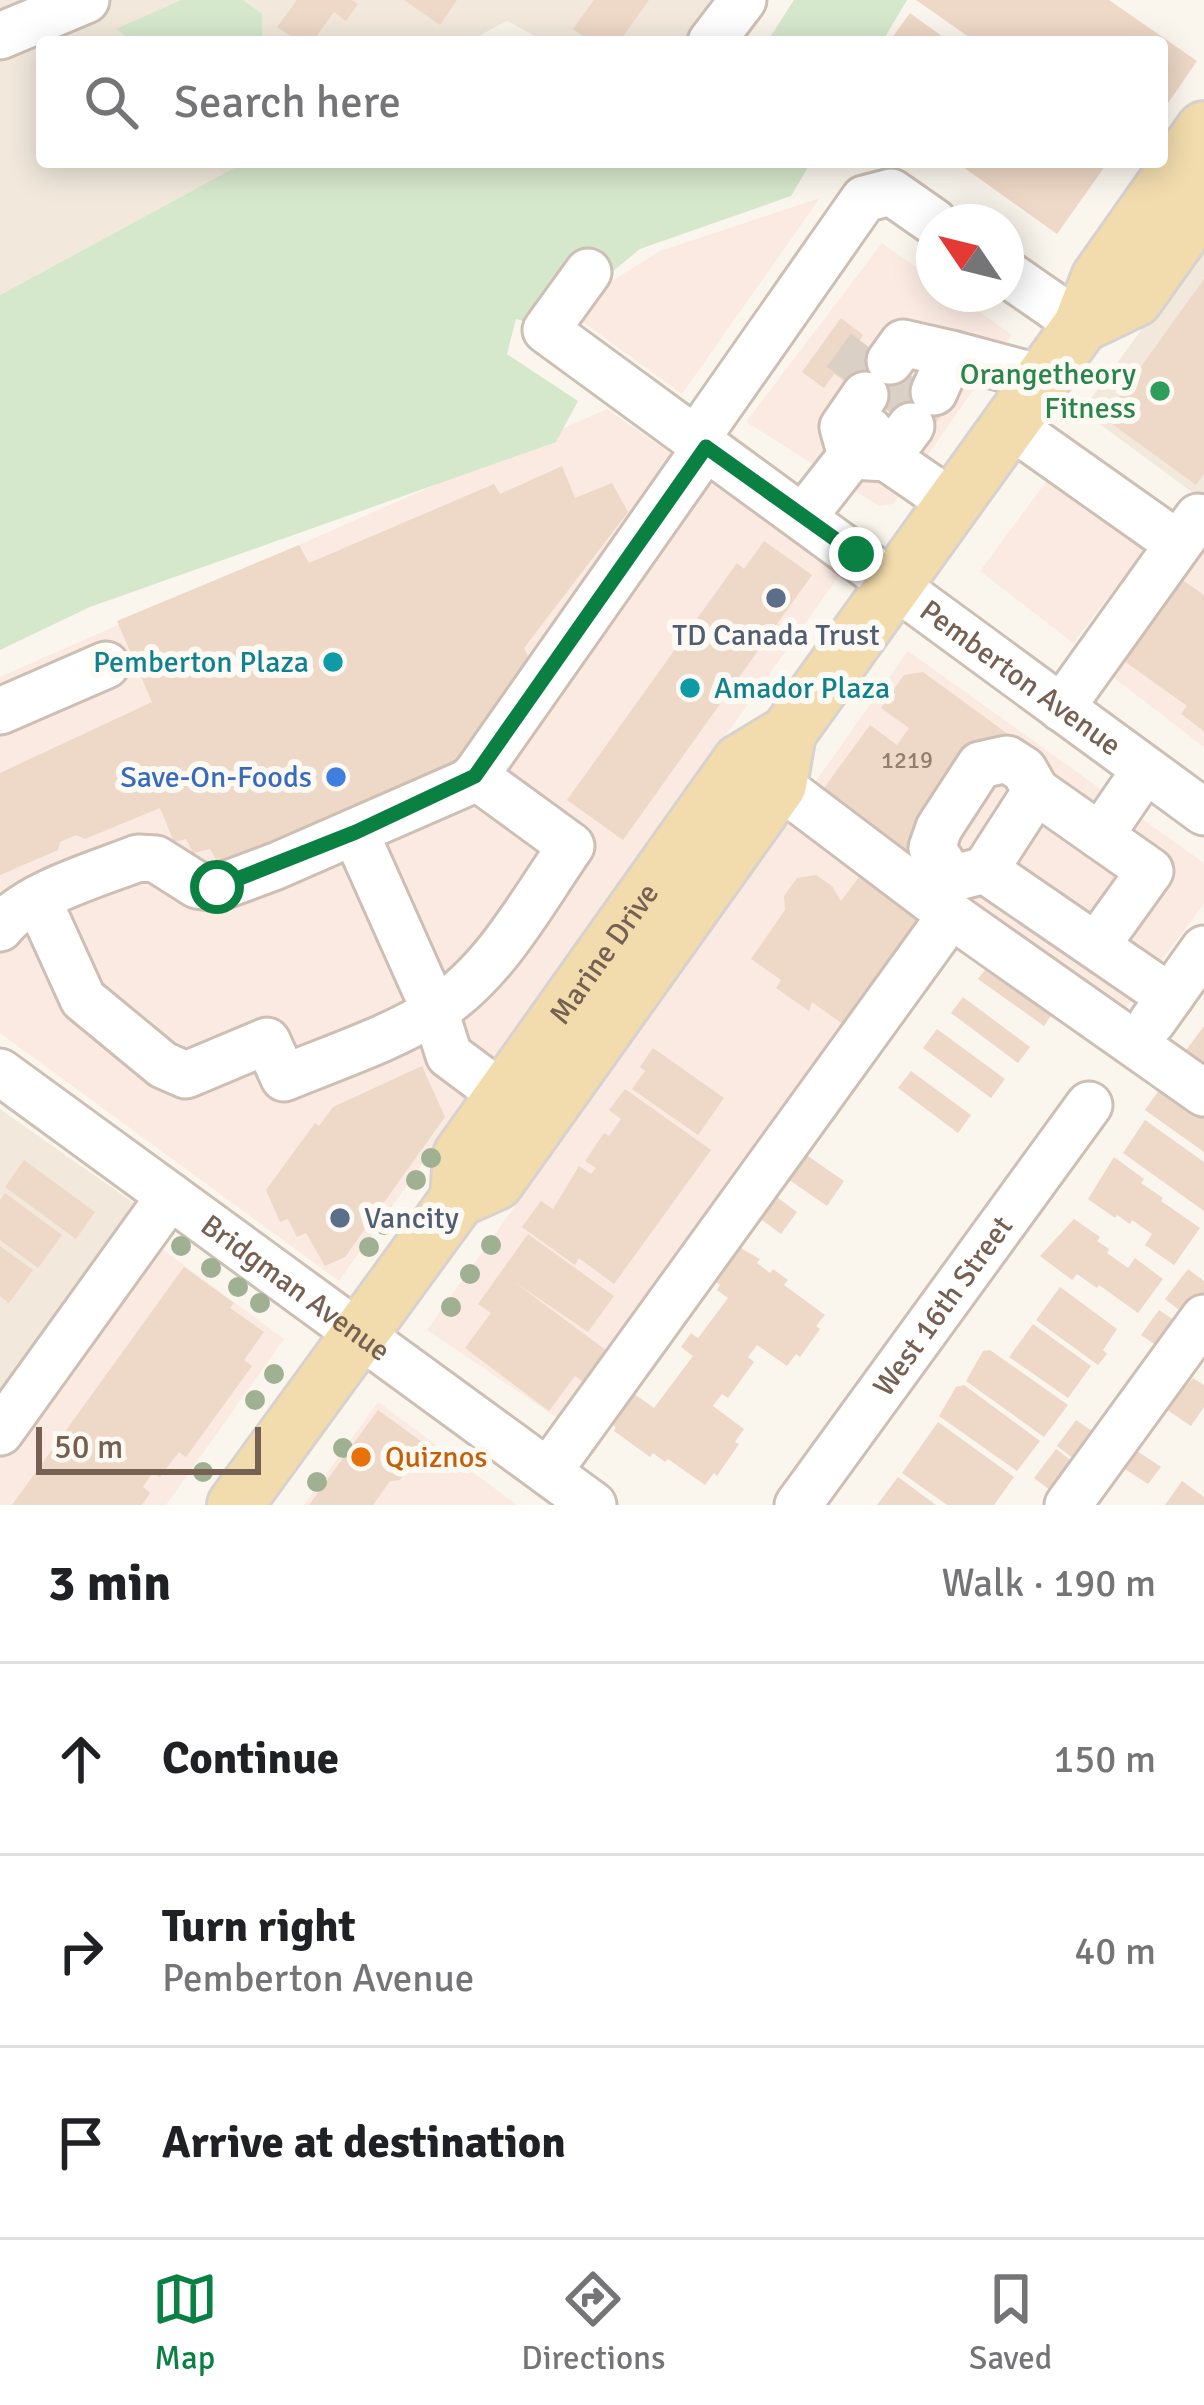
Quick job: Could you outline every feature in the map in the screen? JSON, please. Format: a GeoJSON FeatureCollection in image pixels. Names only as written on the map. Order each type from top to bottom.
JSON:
{"type":"FeatureCollection","features":[{"type":"Feature","properties":{"kind":"main road","name":"Marine Drive"},"geometry":{"type":"LineString","coordinates":[[235,1505],[458,1199],[496,1182],[897,584],[1081,325],[1099,278],[1204,128]]}},
{"type":"Feature","properties":{"kind":"main road","name":"Marine Drive"},"geometry":{"type":"LineString","coordinates":[[1081,325],[1136,299],[1204,202]]}},
{"type":"Feature","properties":{"kind":"main road","name":"Marine Drive"},"geometry":{"type":"LineString","coordinates":[[458,1199],[461,1155],[740,762],[783,759]]}},
{"type":"Feature","properties":{"kind":"street"},"geometry":{"type":"LineString","coordinates":[[716,36],[743,0]]}},
{"type":"Feature","properties":{"kind":"street"},"geometry":{"type":"LineString","coordinates":[[0,37],[77,2]]}},
{"type":"Feature","properties":{"kind":"street"},"geometry":{"type":"LineString","coordinates":[[0,928],[16,911],[138,858],[156,859],[197,885],[217,887],[356,832],[475,776],[864,199],[891,192],[916,210]]}},
{"type":"Feature","properties":{"kind":"street","name":"Pemberton Avenue"},"geometry":{"type":"LineString","coordinates":[[588,272],[546,330],[1204,812]]}},
{"type":"Feature","properties":{"kind":"street"},"geometry":{"type":"LineString","coordinates":[[1024,285],[1081,325]]}},
{"type":"Feature","properties":{"kind":"street"},"geometry":{"type":"LineString","coordinates":[[891,391],[1041,378]]}},
{"type":"Feature","properties":{"kind":"street"},"geometry":{"type":"LineString","coordinates":[[891,391],[953,504]]}},
{"type":"Feature","properties":{"kind":"street"},"geometry":{"type":"LineString","coordinates":[[804,516],[891,391]]}},
{"type":"Feature","properties":{"kind":"street"},"geometry":{"type":"LineString","coordinates":[[1010,425],[1191,532],[1060,708]]}},
{"type":"Feature","properties":{"kind":"street"},"geometry":{"type":"LineString","coordinates":[[0,711],[106,665]]}},
{"type":"Feature","properties":{"kind":"street"},"geometry":{"type":"LineString","coordinates":[[783,759],[951,915],[1204,1093]]}},
{"type":"Feature","properties":{"kind":"street"},"geometry":{"type":"LineString","coordinates":[[1036,791],[985,870],[949,874],[932,848],[939,827],[980,765],[1007,759],[1024,770],[1036,791],[1150,871],[1096,946]]}},
{"type":"Feature","properties":{"kind":"street"},"geometry":{"type":"LineString","coordinates":[[1100,836],[1145,770]]}},
{"type":"Feature","properties":{"kind":"street"},"geometry":{"type":"LineString","coordinates":[[38,900],[83,999],[176,1072],[196,1072],[267,1041],[284,1078],[435,1011],[469,984],[571,846],[475,776]]}},
{"type":"Feature","properties":{"kind":"street"},"geometry":{"type":"LineString","coordinates":[[356,832],[435,1011],[449,1055],[504,1096]]}},
{"type":"Feature","properties":{"kind":"street"},"geometry":{"type":"LineString","coordinates":[[985,870],[1170,997]]}},
{"type":"Feature","properties":{"kind":"street"},"geometry":{"type":"LineString","coordinates":[[548,1472],[951,915]]}},
{"type":"Feature","properties":{"kind":"street"},"geometry":{"type":"LineString","coordinates":[[1136,1043],[1204,949]]}},
{"type":"Feature","properties":{"kind":"street","name":"Bridgman Avenue"},"geometry":{"type":"LineString","coordinates":[[0,1072],[593,1505]]}},
{"type":"Feature","properties":{"kind":"street","name":"West 16th Street"},"geometry":{"type":"LineString","coordinates":[[798,1505],[1089,1105]]}},
{"type":"Feature","properties":{"kind":"street"},"geometry":{"type":"LineString","coordinates":[[0,1432],[170,1196]]}},
{"type":"Feature","properties":{"kind":"street"},"geometry":{"type":"LineString","coordinates":[[1068,1505],[1204,1318]]}},
{"type":"Feature","properties":{"kind":"shaded area"},"geometry":{"type":"Polygon","coordinates":[[[0,0],[730,0],[697,36],[535,36],[507,21],[478,36],[36,36],[36,168],[234,168],[0,295],[0,0]]]}},
{"type":"Feature","properties":{"kind":"shaded area"},"geometry":{"type":"Polygon","coordinates":[[[820,198],[682,394],[580,320],[607,284],[660,251],[820,198]]]}},
{"type":"Feature","properties":{"kind":"shaded area"},"geometry":{"type":"Polygon","coordinates":[[[882,243],[916,267],[916,312],[979,312],[1012,335],[893,504],[879,506],[746,422],[882,243]]]}},
{"type":"Feature","properties":{"kind":"shaded area"},"geometry":{"type":"Polygon","coordinates":[[[1204,244],[1204,501],[1082,411],[1204,244]]]}},
{"type":"Feature","properties":{"kind":"shaded area"},"geometry":{"type":"Polygon","coordinates":[[[607,409],[841,573],[339,1281],[0,1033],[0,677],[607,409]]]}},
{"type":"Feature","properties":{"kind":"shaded area"},"geometry":{"type":"Polygon","coordinates":[[[1074,444],[1171,516],[1073,643],[980,571],[1074,444]]]}},
{"type":"Feature","properties":{"kind":"shaded area"},"geometry":{"type":"Polygon","coordinates":[[[1204,542],[1204,747],[1100,667],[1204,542]]]}},
{"type":"Feature","properties":{"kind":"shaded area"},"geometry":{"type":"Polygon","coordinates":[[[908,651],[1204,863],[1204,904],[1119,1017],[941,893],[566,1424],[427,1330],[908,651]]]}},
{"type":"Feature","properties":{"kind":"shaded area"},"geometry":{"type":"Polygon","coordinates":[[[0,1109],[141,1208],[0,1405],[0,1109]]]}},
{"type":"Feature","properties":{"kind":"shaded area"},"geometry":{"type":"Polygon","coordinates":[[[154,1243],[284,1339],[166,1505],[0,1505],[0,1456],[154,1243]]]}},
{"type":"Feature","properties":{"kind":"shaded area"},"geometry":{"type":"Polygon","coordinates":[[[378,1402],[517,1505],[304,1505],[378,1402]]]}},
{"type":"Feature","properties":{"kind":"green space"},"geometry":{"type":"Polygon","coordinates":[[[181,0],[243,0],[262,14],[262,36],[126,36],[116,29],[181,0]]]}},
{"type":"Feature","properties":{"kind":"green space"},"geometry":{"type":"Polygon","coordinates":[[[794,0],[907,0],[886,36],[771,36],[794,0]]]}},
{"type":"Feature","properties":{"kind":"green space"},"geometry":{"type":"Polygon","coordinates":[[[234,168],[807,168],[791,196],[640,249],[545,327],[516,319],[507,354],[578,401],[556,442],[90,607],[0,650],[0,295],[234,168]]]}},
{"type":"Feature","properties":{"kind":"building"},"geometry":{"type":"Polygon","coordinates":[[[297,0],[358,4],[346,21],[334,12],[316,36],[290,36],[277,27],[297,0]]]}},
{"type":"Feature","properties":{"kind":"building"},"geometry":{"type":"Polygon","coordinates":[[[404,0],[457,0],[440,25],[404,0]]]}},
{"type":"Feature","properties":{"kind":"building"},"geometry":{"type":"Polygon","coordinates":[[[594,0],[649,0],[623,36],[583,36],[573,29],[594,0]]]}},
{"type":"Feature","properties":{"kind":"building"},"geometry":{"type":"Polygon","coordinates":[[[916,0],[1109,0],[1161,36],[967,36],[916,0]]]}},
{"type":"Feature","properties":{"kind":"building"},"geometry":{"type":"Polygon","coordinates":[[[910,13],[942,36],[893,36],[910,13]]]}},
{"type":"Feature","properties":{"kind":"building"},"geometry":{"type":"Polygon","coordinates":[[[1168,41],[1197,61],[1168,103],[1168,41]]]}},
{"type":"Feature","properties":{"kind":"building"},"geometry":{"type":"Polygon","coordinates":[[[964,168],[1104,168],[1057,234],[1024,210],[1024,204],[1015,204],[964,168]]]}},
{"type":"Feature","properties":{"kind":"building"},"geometry":{"type":"Polygon","coordinates":[[[1204,279],[1204,474],[1196,485],[1104,418],[1204,279]]]}},
{"type":"Feature","properties":{"kind":"building"},"geometry":{"type":"Polygon","coordinates":[[[841,318],[863,335],[859,341],[950,403],[926,437],[834,374],[824,388],[802,372],[841,318]]]}},
{"type":"Feature","properties":{"kind":"building","name":"Pemberton Plaza"},"geometry":{"type":"Polygon","coordinates":[[[562,466],[575,498],[612,483],[628,512],[524,648],[538,676],[483,753],[242,860],[217,862],[210,849],[193,853],[186,839],[174,842],[160,808],[85,839],[76,835],[60,842],[58,850],[0,875],[0,773],[152,702],[117,621],[299,545],[309,563],[494,484],[500,494],[562,466]]]}},
{"type":"Feature","properties":{"kind":"building","name":"Amador Plaza"},"geometry":{"type":"Polygon","coordinates":[[[764,541],[812,575],[623,840],[567,800],[737,563],[744,569],[764,541]]]}},
{"type":"Feature","properties":{"kind":"building"},"geometry":{"type":"Polygon","coordinates":[[[1171,572],[1204,595],[1204,731],[1181,714],[1187,706],[1113,653],[1171,572]]]}},
{"type":"Feature","properties":{"kind":"building"},"geometry":{"type":"Polygon","coordinates":[[[923,672],[1016,740],[908,859],[819,795],[870,725],[897,745],[909,728],[881,708],[904,675],[923,672]]]}},
{"type":"Feature","properties":{"kind":"building"},"geometry":{"type":"Polygon","coordinates":[[[863,872],[936,927],[855,1033],[812,1002],[809,1011],[776,988],[781,980],[751,959],[785,910],[784,896],[797,878],[816,875],[832,886],[841,901],[863,872]]]}},
{"type":"Feature","properties":{"kind":"building"},"geometry":{"type":"Polygon","coordinates":[[[990,963],[1055,1010],[1044,1026],[978,979],[990,963]]]}},
{"type":"Feature","properties":{"kind":"building"},"geometry":{"type":"Polygon","coordinates":[[[963,997],[1030,1047],[1018,1063],[951,1013],[963,997]]]}},
{"type":"Feature","properties":{"kind":"building"},"geometry":{"type":"Polygon","coordinates":[[[1204,1026],[1204,1068],[1184,1053],[1204,1026]]]}},
{"type":"Feature","properties":{"kind":"building"},"geometry":{"type":"Polygon","coordinates":[[[937,1029],[1005,1079],[991,1098],[923,1048],[937,1029]]]}},
{"type":"Feature","properties":{"kind":"building"},"geometry":{"type":"Polygon","coordinates":[[[653,1048],[724,1098],[698,1135],[632,1089],[653,1048]]]}},
{"type":"Feature","properties":{"kind":"building"},"geometry":{"type":"Polygon","coordinates":[[[422,1066],[445,1117],[345,1257],[325,1266],[306,1233],[297,1237],[288,1219],[280,1222],[266,1190],[315,1123],[319,1126],[333,1107],[422,1066]]]}},
{"type":"Feature","properties":{"kind":"building"},"geometry":{"type":"Polygon","coordinates":[[[911,1071],[971,1115],[958,1133],[898,1088],[911,1071]]]}},
{"type":"Feature","properties":{"kind":"building"},"geometry":{"type":"Polygon","coordinates":[[[1166,1080],[1204,1108],[1204,1152],[1145,1110],[1166,1080]]]}},
{"type":"Feature","properties":{"kind":"building"},"geometry":{"type":"Polygon","coordinates":[[[625,1089],[711,1150],[614,1284],[579,1258],[575,1265],[522,1227],[541,1201],[553,1209],[579,1166],[591,1174],[596,1168],[585,1161],[604,1133],[609,1136],[621,1119],[609,1110],[625,1089]]]}},
{"type":"Feature","properties":{"kind":"building"},"geometry":{"type":"Polygon","coordinates":[[[1145,1120],[1204,1162],[1204,1211],[1123,1153],[1145,1120]]]}},
{"type":"Feature","properties":{"kind":"building"},"geometry":{"type":"Polygon","coordinates":[[[802,1152],[844,1181],[827,1206],[785,1177],[802,1152]]]}},
{"type":"Feature","properties":{"kind":"building"},"geometry":{"type":"Polygon","coordinates":[[[1114,1157],[1144,1179],[1141,1183],[1161,1201],[1200,1228],[1174,1265],[1145,1245],[1152,1234],[1132,1220],[1130,1224],[1115,1218],[1088,1199],[1114,1157]]]}},
{"type":"Feature","properties":{"kind":"building"},"geometry":{"type":"Polygon","coordinates":[[[24,1160],[95,1212],[76,1239],[5,1187],[24,1160]]]}},
{"type":"Feature","properties":{"kind":"building"},"geometry":{"type":"Polygon","coordinates":[[[5,1193],[62,1235],[38,1268],[0,1240],[0,1200],[5,1193]]]}},
{"type":"Feature","properties":{"kind":"building"},"geometry":{"type":"Polygon","coordinates":[[[774,1195],[797,1212],[781,1234],[758,1217],[774,1195]]]}},
{"type":"Feature","properties":{"kind":"building"},"geometry":{"type":"Polygon","coordinates":[[[1074,1219],[1100,1237],[1097,1241],[1109,1249],[1107,1253],[1128,1268],[1135,1258],[1163,1279],[1138,1313],[1077,1274],[1072,1280],[1040,1256],[1074,1219]]]}},
{"type":"Feature","properties":{"kind":"building"},"geometry":{"type":"Polygon","coordinates":[[[528,1234],[614,1296],[588,1332],[513,1281],[615,1357],[592,1388],[575,1376],[549,1411],[465,1348],[491,1313],[478,1304],[528,1234]]]}},
{"type":"Feature","properties":{"kind":"building"},"geometry":{"type":"Polygon","coordinates":[[[730,1242],[760,1259],[757,1263],[770,1273],[773,1269],[788,1280],[784,1285],[825,1315],[800,1357],[796,1354],[787,1366],[757,1345],[748,1357],[754,1362],[728,1398],[722,1394],[713,1406],[744,1429],[717,1476],[714,1473],[705,1485],[668,1459],[665,1462],[653,1453],[650,1457],[604,1419],[626,1388],[654,1408],[693,1356],[681,1347],[691,1333],[698,1338],[728,1298],[707,1275],[730,1242]]]}},
{"type":"Feature","properties":{"kind":"building"},"geometry":{"type":"Polygon","coordinates":[[[0,1246],[33,1270],[9,1303],[0,1296],[0,1246]]]}},
{"type":"Feature","properties":{"kind":"building"},"geometry":{"type":"Polygon","coordinates":[[[184,1267],[264,1332],[244,1360],[252,1366],[186,1457],[179,1452],[160,1477],[153,1472],[143,1487],[150,1493],[142,1505],[12,1505],[184,1267]]]}},
{"type":"Feature","properties":{"kind":"building"},"geometry":{"type":"Polygon","coordinates":[[[1188,1269],[1204,1281],[1204,1294],[1187,1316],[1165,1299],[1188,1269]]]}},
{"type":"Feature","properties":{"kind":"building"},"geometry":{"type":"Polygon","coordinates":[[[1060,1287],[1117,1329],[1098,1365],[1036,1320],[1060,1287]]]}},
{"type":"Feature","properties":{"kind":"building"},"geometry":{"type":"Polygon","coordinates":[[[1159,1310],[1181,1325],[1163,1350],[1141,1335],[1159,1310]]]}},
{"type":"Feature","properties":{"kind":"building"},"geometry":{"type":"Polygon","coordinates":[[[1033,1324],[1091,1366],[1068,1398],[1009,1357],[1033,1324]]]}},
{"type":"Feature","properties":{"kind":"building"},"geometry":{"type":"Polygon","coordinates":[[[990,1350],[1068,1405],[1044,1437],[966,1381],[983,1351],[990,1350]]]}},
{"type":"Feature","properties":{"kind":"building"},"geometry":{"type":"Polygon","coordinates":[[[1193,1378],[1204,1385],[1204,1407],[1191,1426],[1166,1409],[1193,1378]]]}},
{"type":"Feature","properties":{"kind":"building"},"geometry":{"type":"Polygon","coordinates":[[[964,1385],[1040,1441],[1017,1471],[939,1416],[956,1387],[964,1385]]]}},
{"type":"Feature","properties":{"kind":"building"},"geometry":{"type":"Polygon","coordinates":[[[378,1410],[426,1445],[400,1480],[390,1481],[373,1505],[309,1505],[378,1410]]]}},
{"type":"Feature","properties":{"kind":"building"},"geometry":{"type":"Polygon","coordinates":[[[1076,1420],[1099,1436],[1079,1463],[1057,1446],[1076,1420]]]}},
{"type":"Feature","properties":{"kind":"building"},"geometry":{"type":"Polygon","coordinates":[[[938,1422],[1014,1477],[994,1505],[947,1505],[902,1473],[938,1422]]]}},
{"type":"Feature","properties":{"kind":"building"},"geometry":{"type":"Polygon","coordinates":[[[1056,1449],[1080,1467],[1058,1496],[1034,1478],[1056,1449]]]}},
{"type":"Feature","properties":{"kind":"building"},"geometry":{"type":"Polygon","coordinates":[[[1134,1449],[1161,1467],[1148,1484],[1122,1467],[1134,1449]]]}},
{"type":"Feature","properties":{"kind":"building"},"geometry":{"type":"Polygon","coordinates":[[[898,1477],[936,1505],[877,1505],[898,1477]]]}},
{"type":"Feature","properties":{"kind":"building"},"geometry":{"type":"Polygon","coordinates":[[[1182,1481],[1204,1497],[1204,1505],[1165,1505],[1182,1481]]]}},
{"type":"Feature","properties":{"kind":"tunnel"},"geometry":{"type":"LineString","coordinates":[[845,380],[869,347]]}},
{"type":"Feature","properties":{"kind":"tunnel"},"geometry":{"type":"LineString","coordinates":[[884,408],[909,374]]}},
{"type":"Feature","properties":{"kind":"place","name":"Orangetheory Fitness"},"geometry":{"type":"Point","coordinates":[1160,391]}},
{"type":"Feature","properties":{"kind":"place","name":"TD Canada Trust"},"geometry":{"type":"Point","coordinates":[776,598]}},
{"type":"Feature","properties":{"kind":"place","name":"Pemberton Plaza"},"geometry":{"type":"Point","coordinates":[333,662]}},
{"type":"Feature","properties":{"kind":"place","name":"Amador Plaza"},"geometry":{"type":"Point","coordinates":[690,688]}},
{"type":"Feature","properties":{"kind":"place","name":"Save-On-Foods"},"geometry":{"type":"Point","coordinates":[336,777]}},
{"type":"Feature","properties":{"kind":"place","name":"Vancity"},"geometry":{"type":"Point","coordinates":[340,1218]}},
{"type":"Feature","properties":{"kind":"place","name":"Quiznos"},"geometry":{"type":"Point","coordinates":[361,1457]}},
{"type":"Feature","properties":{"kind":"route"},"geometry":{"type":"LineString","coordinates":[[217,887],[356,832],[475,776],[706,447],[856,554]]}}]}
